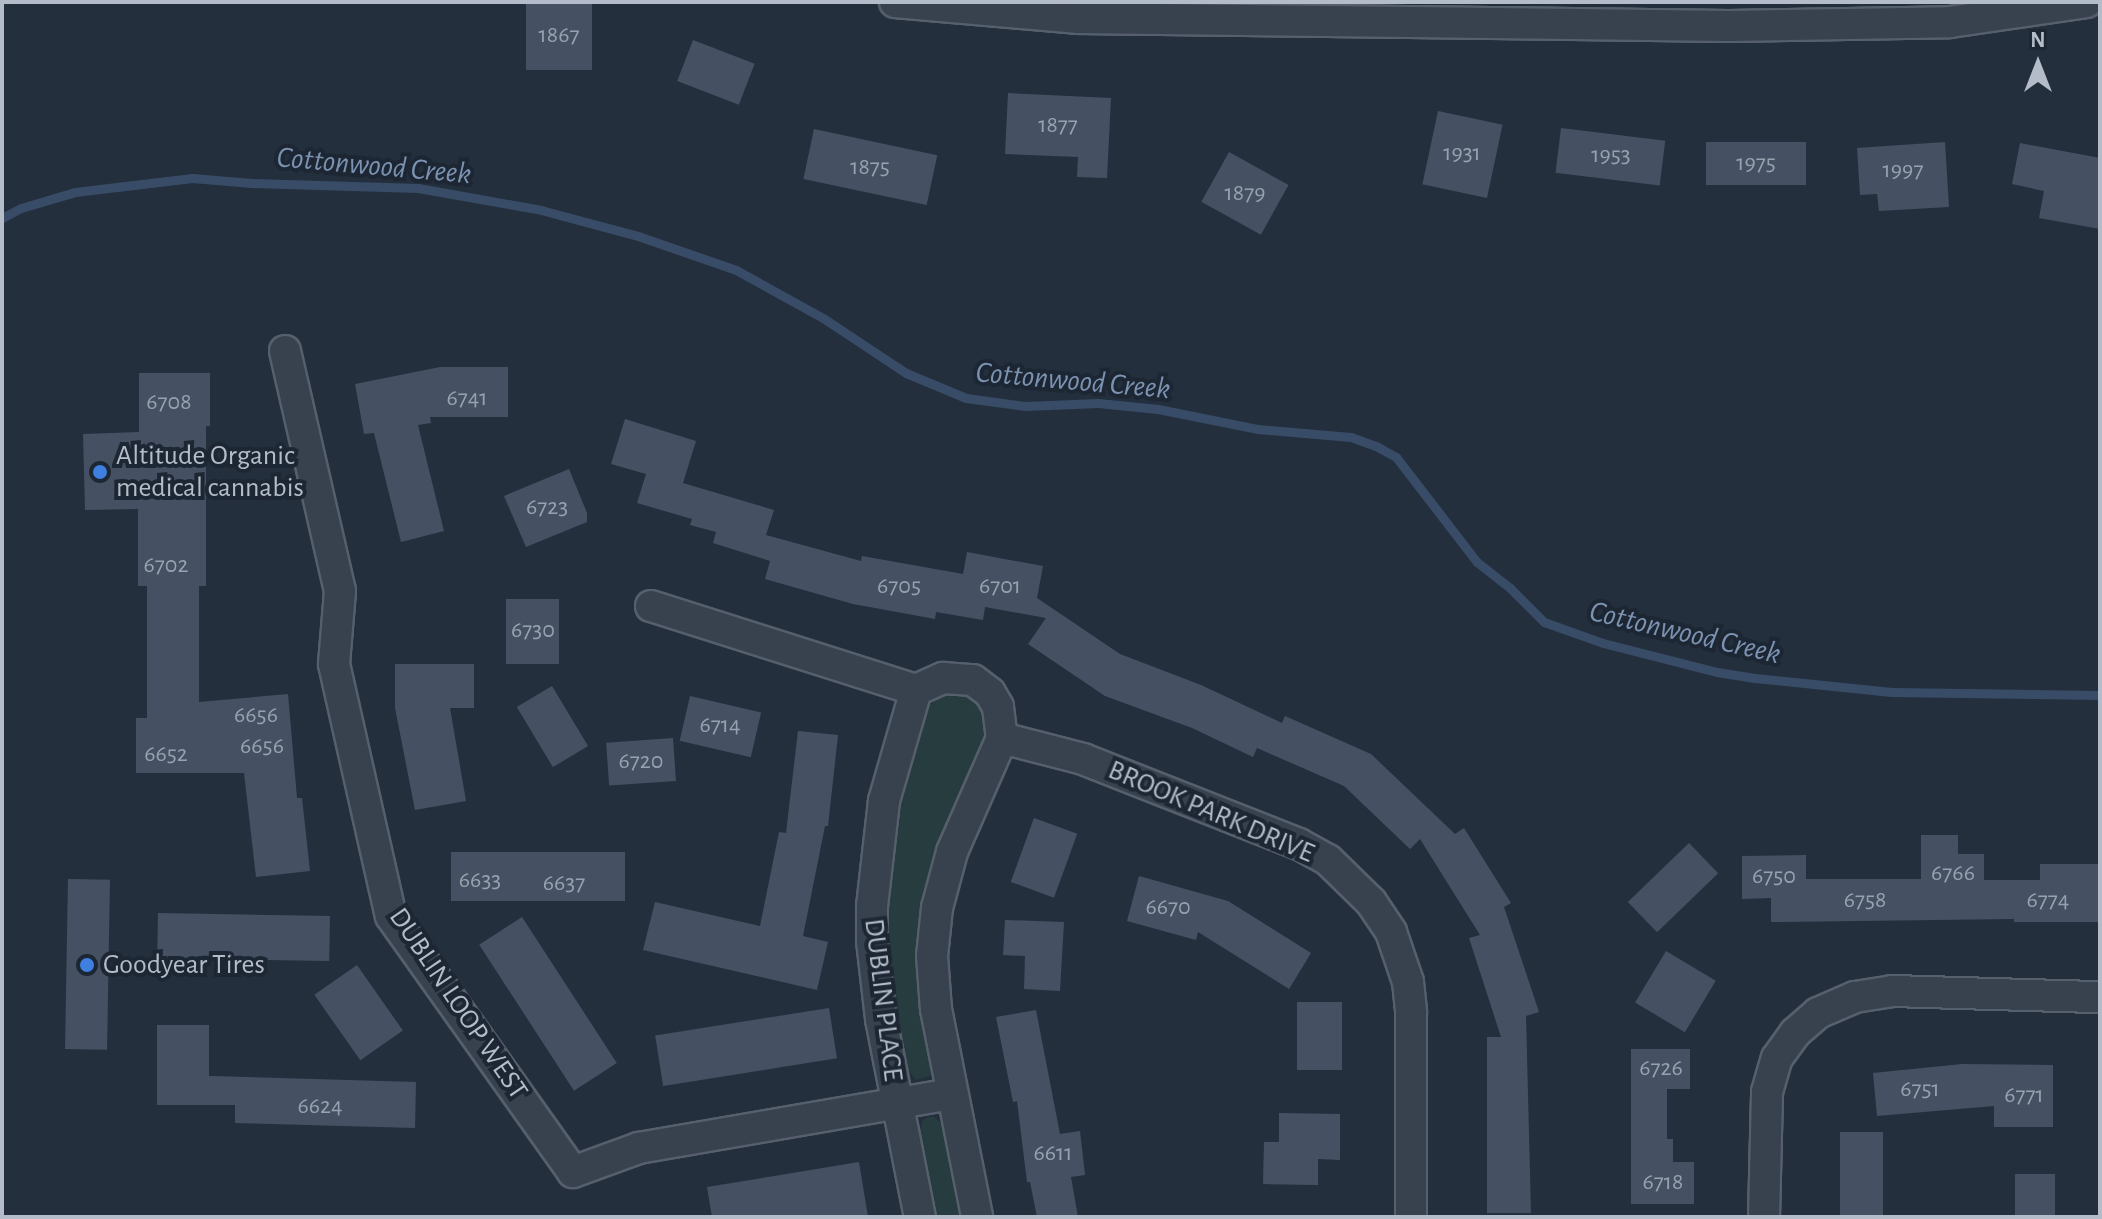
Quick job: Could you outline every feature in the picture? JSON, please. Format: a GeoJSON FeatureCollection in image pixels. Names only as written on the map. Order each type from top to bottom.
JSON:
{"type":"FeatureCollection","features":[{"type":"Feature","properties":{"kind":"street"},"geometry":{"type":"LineString","coordinates":[[895,2],[1078,18],[1729,26],[1950,22],[2087,2]]}},
{"type":"Feature","properties":{"kind":"street","name":"DUBLIN LOOP WEST"},"geometry":{"type":"LineString","coordinates":[[285,351],[340,591],[334,664],[391,916],[573,1172],[639,1148],[952,1094]]}},
{"type":"Feature","properties":{"kind":"street"},"geometry":{"type":"LineString","coordinates":[[651,606],[916,690],[943,678],[973,680],[990,693],[998,707],[1002,738]]}},
{"type":"Feature","properties":{"kind":"street","name":"DUBLIN PLACE"},"geometry":{"type":"LineString","coordinates":[[916,690],[884,801],[872,906],[875,977],[920,1217]]}},
{"type":"Feature","properties":{"kind":"street","name":"DUBLIN PLACE"},"geometry":{"type":"LineString","coordinates":[[977,1217],[933,981],[937,908],[952,852],[1002,738]]}},
{"type":"Feature","properties":{"kind":"street","name":"BROOK PARK DRIVE"},"geometry":{"type":"LineString","coordinates":[[1002,738],[1083,759],[1299,844],[1328,860],[1371,902],[1391,932],[1408,982],[1411,1013],[1411,1217]]}},
{"type":"Feature","properties":{"kind":"street"},"geometry":{"type":"LineString","coordinates":[[1764,1217],[1767,1092],[1787,1025],[1855,997],[1892,991],[2100,997]]}},
{"type":"Feature","properties":{"kind":"green space"},"geometry":{"type":"Polygon","coordinates":[[[948,692],[967,694],[977,702],[985,713],[987,738],[945,826],[927,882],[919,936],[919,992],[932,1068],[930,1076],[916,1080],[906,1067],[902,1053],[890,981],[887,949],[890,857],[896,812],[920,722],[928,706],[948,692]]]}},
{"type":"Feature","properties":{"kind":"green space"},"geometry":{"type":"Polygon","coordinates":[[[935,1117],[944,1127],[962,1217],[936,1217],[919,1132],[923,1120],[935,1117]]]}},
{"type":"Feature","properties":{"kind":"building"},"geometry":{"type":"Polygon","coordinates":[[[526,2],[592,2],[592,70],[526,70],[526,2]]]}},
{"type":"Feature","properties":{"kind":"building"},"geometry":{"type":"Polygon","coordinates":[[[693,40],[755,64],[739,105],[677,81],[693,40]]]}},
{"type":"Feature","properties":{"kind":"building"},"geometry":{"type":"Polygon","coordinates":[[[1008,93],[1111,98],[1107,178],[1077,177],[1078,157],[1005,154],[1008,93]]]}},
{"type":"Feature","properties":{"kind":"building"},"geometry":{"type":"Polygon","coordinates":[[[1438,111],[1503,125],[1487,198],[1422,184],[1438,111]]]}},
{"type":"Feature","properties":{"kind":"building"},"geometry":{"type":"Polygon","coordinates":[[[1561,128],[1665,141],[1660,185],[1556,173],[1561,128]]]}},
{"type":"Feature","properties":{"kind":"building"},"geometry":{"type":"Polygon","coordinates":[[[814,129],[937,155],[927,205],[803,179],[814,129]]]}},
{"type":"Feature","properties":{"kind":"building"},"geometry":{"type":"Polygon","coordinates":[[[1706,142],[1806,142],[1806,185],[1706,185],[1706,142]]]}},
{"type":"Feature","properties":{"kind":"building"},"geometry":{"type":"Polygon","coordinates":[[[1945,142],[1949,207],[1879,211],[1877,194],[1860,195],[1857,148],[1945,142]]]}},
{"type":"Feature","properties":{"kind":"building"},"geometry":{"type":"Polygon","coordinates":[[[2020,143],[2100,158],[2100,229],[2039,218],[2044,191],[2012,184],[2020,143]]]}},
{"type":"Feature","properties":{"kind":"building"},"geometry":{"type":"Polygon","coordinates":[[[1229,152],[1288,185],[1261,235],[1201,202],[1229,152]]]}},
{"type":"Feature","properties":{"kind":"building"},"geometry":{"type":"Polygon","coordinates":[[[440,367],[508,367],[508,417],[430,417],[431,423],[418,425],[444,531],[401,542],[374,433],[364,434],[355,384],[440,367]]]}},
{"type":"Feature","properties":{"kind":"building"},"geometry":{"type":"Polygon","coordinates":[[[139,373],[210,373],[210,426],[206,426],[206,586],[199,586],[199,702],[288,694],[297,798],[302,798],[310,871],[256,877],[244,773],[136,773],[136,718],[147,718],[147,586],[138,586],[138,509],[85,510],[83,434],[139,432],[139,373]]]}},
{"type":"Feature","properties":{"kind":"building"},"geometry":{"type":"Polygon","coordinates":[[[625,419],[696,441],[683,483],[774,510],[766,535],[861,561],[862,556],[963,574],[967,552],[1043,566],[1037,598],[1120,654],[1201,685],[1282,723],[1285,716],[1371,754],[1455,834],[1464,828],[1511,903],[1504,907],[1539,1012],[1526,1016],[1531,1213],[1487,1213],[1487,1037],[1501,1037],[1469,938],[1480,935],[1420,839],[1410,849],[1344,786],[1257,748],[1253,757],[1192,728],[1105,696],[1028,644],[1046,618],[985,607],[983,620],[936,612],[935,619],[853,604],[765,579],[770,561],[713,543],[716,532],[690,525],[692,519],[637,503],[646,474],[611,464],[625,419]]]}},
{"type":"Feature","properties":{"kind":"building"},"geometry":{"type":"Polygon","coordinates":[[[569,469],[587,513],[587,522],[526,547],[504,496],[569,469]]]}},
{"type":"Feature","properties":{"kind":"building"},"geometry":{"type":"Polygon","coordinates":[[[506,599],[559,599],[559,664],[506,664],[506,599]]]}},
{"type":"Feature","properties":{"kind":"building"},"geometry":{"type":"Polygon","coordinates":[[[395,664],[474,664],[474,708],[450,708],[466,801],[415,810],[395,708],[395,664]]]}},
{"type":"Feature","properties":{"kind":"building"},"geometry":{"type":"Polygon","coordinates":[[[552,686],[588,746],[553,767],[517,707],[552,686]]]}},
{"type":"Feature","properties":{"kind":"building"},"geometry":{"type":"Polygon","coordinates":[[[690,696],[761,712],[751,757],[680,741],[690,696]]]}},
{"type":"Feature","properties":{"kind":"building"},"geometry":{"type":"Polygon","coordinates":[[[798,731],[838,735],[828,826],[825,826],[803,936],[828,942],[817,990],[643,950],[655,902],[760,926],[779,832],[786,833],[798,731]]]}},
{"type":"Feature","properties":{"kind":"building"},"geometry":{"type":"Polygon","coordinates":[[[673,738],[676,781],[609,786],[606,743],[673,738]]]}},
{"type":"Feature","properties":{"kind":"building"},"geometry":{"type":"Polygon","coordinates":[[[1034,818],[1077,834],[1054,898],[1011,882],[1034,818]]]}},
{"type":"Feature","properties":{"kind":"building"},"geometry":{"type":"Polygon","coordinates":[[[1921,835],[1958,835],[1958,854],[1984,854],[1984,880],[2040,880],[2040,864],[2100,864],[2100,922],[2014,922],[2014,919],[1771,922],[1771,898],[1742,899],[1742,856],[1806,855],[1806,879],[1921,879],[1921,835]]]}},
{"type":"Feature","properties":{"kind":"building"},"geometry":{"type":"Polygon","coordinates":[[[1689,843],[1718,873],[1657,932],[1628,902],[1689,843]]]}},
{"type":"Feature","properties":{"kind":"building"},"geometry":{"type":"Polygon","coordinates":[[[451,852],[625,852],[625,901],[451,901],[451,852]]]}},
{"type":"Feature","properties":{"kind":"building"},"geometry":{"type":"Polygon","coordinates":[[[1139,876],[1228,901],[1311,953],[1289,989],[1198,932],[1196,940],[1127,921],[1139,876]]]}},
{"type":"Feature","properties":{"kind":"building","name":"Goodyear Tires"},"geometry":{"type":"Polygon","coordinates":[[[68,879],[110,880],[107,1050],[65,1049],[68,879]]]}},
{"type":"Feature","properties":{"kind":"building"},"geometry":{"type":"Polygon","coordinates":[[[158,913],[330,916],[329,961],[157,958],[158,913]]]}},
{"type":"Feature","properties":{"kind":"building"},"geometry":{"type":"Polygon","coordinates":[[[522,917],[617,1063],[574,1091],[479,945],[522,917]]]}},
{"type":"Feature","properties":{"kind":"building"},"geometry":{"type":"Polygon","coordinates":[[[1005,920],[1064,922],[1060,991],[1024,989],[1025,956],[1003,955],[1005,920]]]}},
{"type":"Feature","properties":{"kind":"building"},"geometry":{"type":"Polygon","coordinates":[[[1666,951],[1716,981],[1685,1032],[1635,1002],[1666,951]]]}},
{"type":"Feature","properties":{"kind":"building"},"geometry":{"type":"Polygon","coordinates":[[[357,965],[403,1031],[360,1060],[314,995],[357,965]]]}},
{"type":"Feature","properties":{"kind":"building"},"geometry":{"type":"Polygon","coordinates":[[[1297,1002],[1342,1002],[1342,1070],[1297,1070],[1297,1002]]]}},
{"type":"Feature","properties":{"kind":"building"},"geometry":{"type":"Polygon","coordinates":[[[829,1008],[837,1058],[663,1086],[655,1036],[829,1008]]]}},
{"type":"Feature","properties":{"kind":"building"},"geometry":{"type":"Polygon","coordinates":[[[1036,1010],[1060,1134],[1080,1131],[1085,1175],[1071,1177],[1078,1217],[1037,1217],[1030,1182],[1027,1182],[1017,1101],[1013,1102],[996,1017],[1036,1010]]]}},
{"type":"Feature","properties":{"kind":"building"},"geometry":{"type":"Polygon","coordinates":[[[157,1025],[209,1025],[209,1076],[416,1082],[415,1128],[235,1123],[235,1105],[157,1105],[157,1025]]]}},
{"type":"Feature","properties":{"kind":"building"},"geometry":{"type":"Polygon","coordinates":[[[1631,1049],[1690,1049],[1690,1089],[1667,1089],[1667,1139],[1673,1139],[1673,1162],[1694,1162],[1694,1204],[1631,1204],[1631,1049]]]}},
{"type":"Feature","properties":{"kind":"building"},"geometry":{"type":"Polygon","coordinates":[[[1962,1064],[2053,1065],[2053,1127],[1994,1127],[1994,1106],[1877,1116],[1873,1073],[1962,1064]]]}},
{"type":"Feature","properties":{"kind":"building"},"geometry":{"type":"Polygon","coordinates":[[[1279,1113],[1340,1114],[1340,1160],[1318,1159],[1318,1185],[1263,1184],[1264,1142],[1279,1142],[1279,1113]]]}},
{"type":"Feature","properties":{"kind":"building"},"geometry":{"type":"Polygon","coordinates":[[[1840,1132],[1883,1132],[1883,1217],[1840,1217],[1840,1132]]]}},
{"type":"Feature","properties":{"kind":"building"},"geometry":{"type":"Polygon","coordinates":[[[859,1162],[868,1217],[712,1217],[707,1187],[859,1162]]]}},
{"type":"Feature","properties":{"kind":"building"},"geometry":{"type":"Polygon","coordinates":[[[2015,1174],[2055,1174],[2055,1217],[2015,1217],[2015,1174]]]}},
{"type":"Feature","properties":{"kind":"waterway","name":"Cottonwood Creek"},"geometry":{"type":"LineString","coordinates":[[2,218],[21,208],[75,192],[192,178],[418,188],[541,210],[638,236],[736,270],[823,318],[906,373],[966,398],[1025,406],[1098,403],[1158,409],[1257,429],[1351,437],[1376,446],[1396,457],[1477,562],[1510,588],[1544,622],[1603,643],[1717,672],[1755,678],[1891,692],[2100,695]]}},
{"type":"Feature","properties":{"kind":"place","name":"Altitude Organic medical cannabis"},"geometry":{"type":"Point","coordinates":[100,472]}},
{"type":"Feature","properties":{"kind":"place","name":"Goodyear Tires"},"geometry":{"type":"Point","coordinates":[87,965]}}]}
